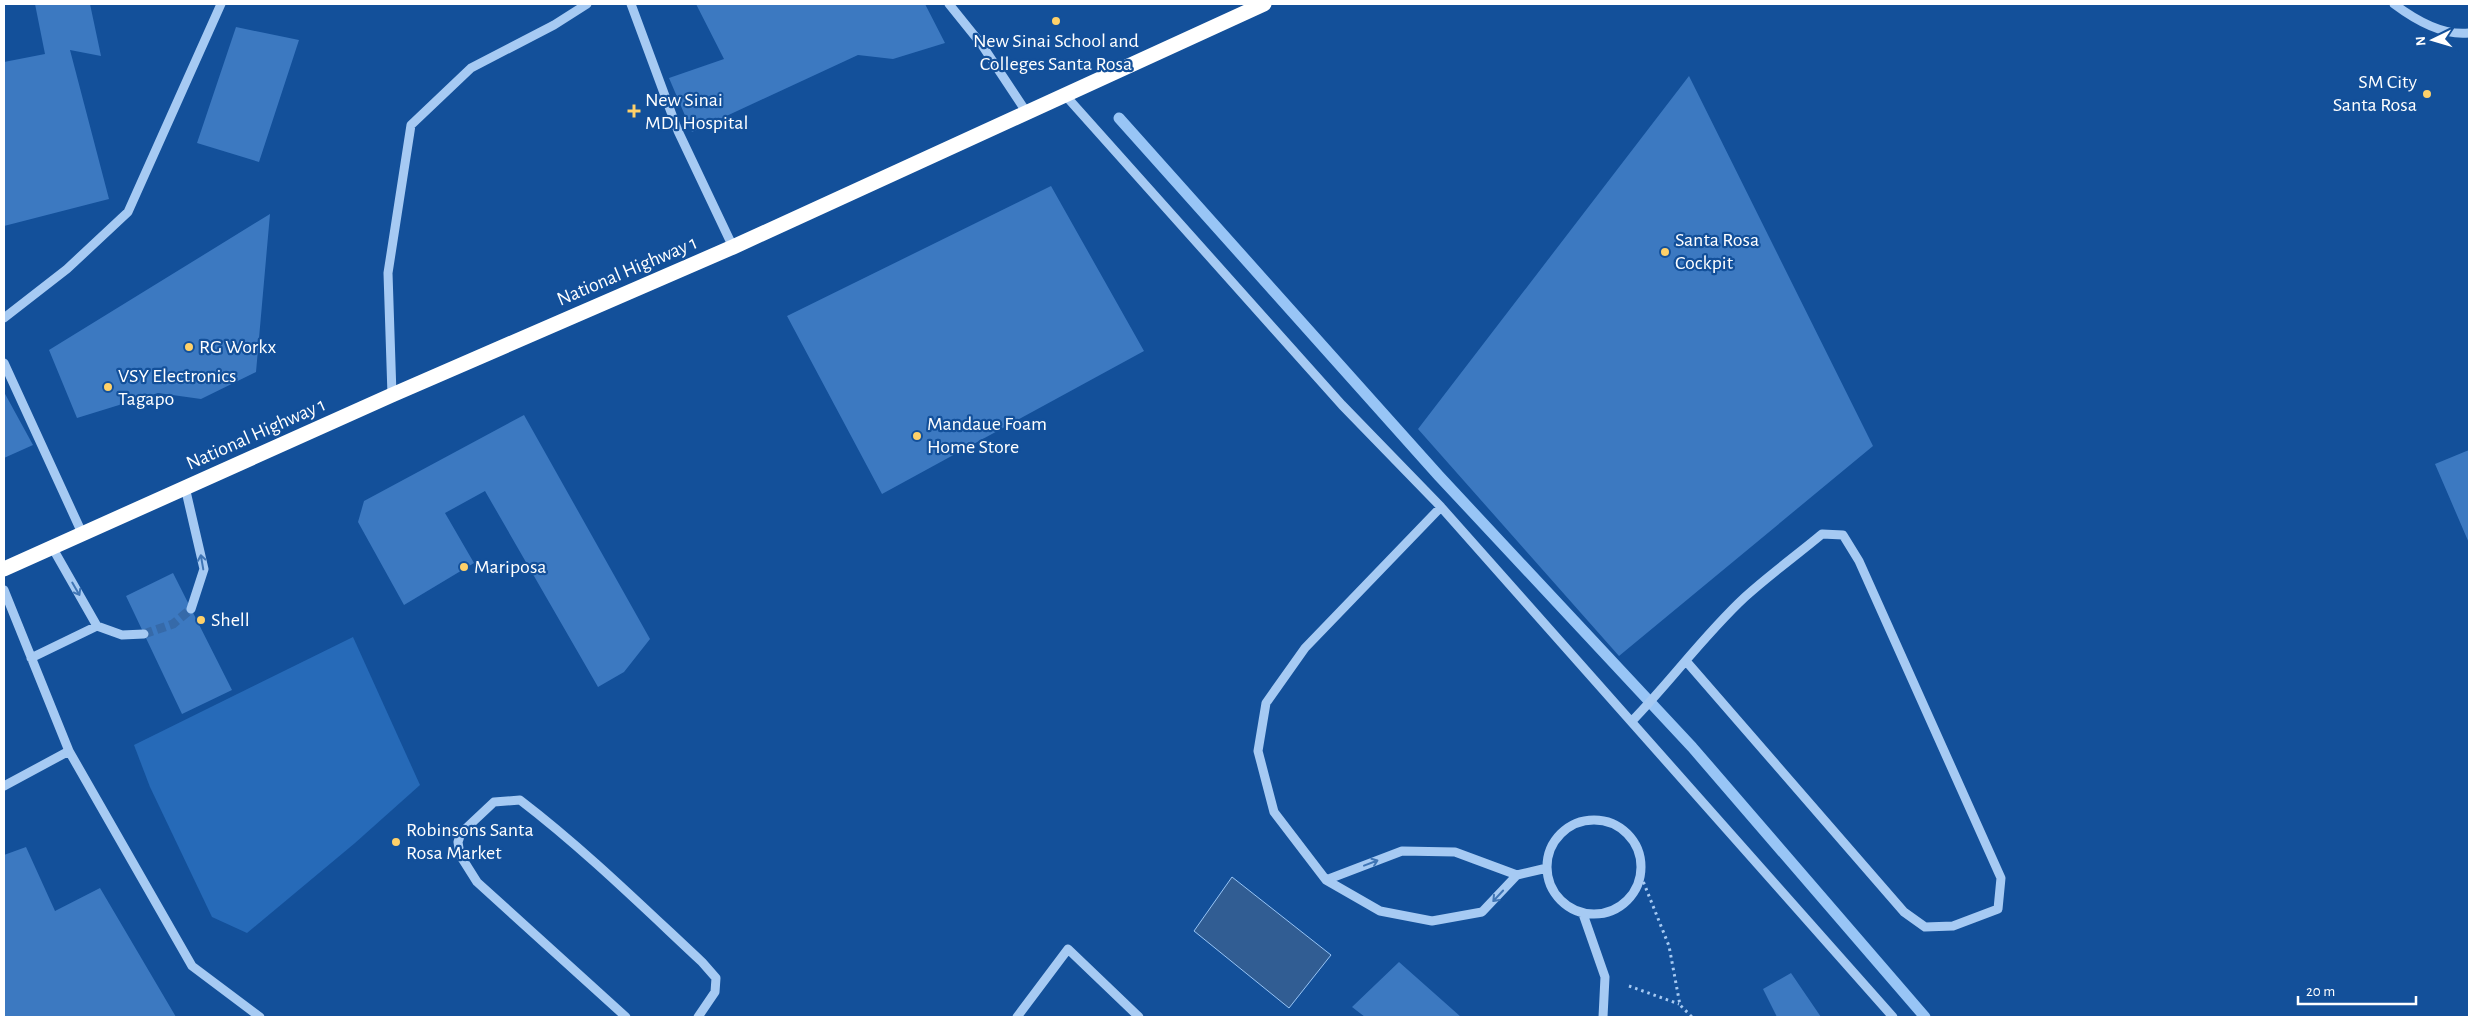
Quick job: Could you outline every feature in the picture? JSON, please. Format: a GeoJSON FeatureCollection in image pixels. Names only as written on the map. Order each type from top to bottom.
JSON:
{"type":"FeatureCollection","features":[{"type":"Feature","properties":{"kind":"highway","name":"National Highway 1"},"geometry":{"type":"LineString","coordinates":[[4,569],[392,395],[733,247],[1264,4]]}},
{"type":"Feature","properties":{"kind":"street"},"geometry":{"type":"LineString","coordinates":[[4,318],[67,269],[128,212],[221,4]]}},
{"type":"Feature","properties":{"kind":"street"},"geometry":{"type":"LineString","coordinates":[[392,395],[388,274],[411,125],[471,68],[554,25],[588,4]]}},
{"type":"Feature","properties":{"kind":"street"},"geometry":{"type":"LineString","coordinates":[[631,4],[678,131],[733,247]]}},
{"type":"Feature","properties":{"kind":"street"},"geometry":{"type":"LineString","coordinates":[[949,4],[982,45],[1027,112]]}},
{"type":"Feature","properties":{"kind":"street"},"geometry":{"type":"LineString","coordinates":[[2394,4],[2421,22],[2459,34],[2469,33]]}},
{"type":"Feature","properties":{"kind":"street"},"geometry":{"type":"LineString","coordinates":[[1065,95],[1342,405],[1441,507],[1893,1017]]}},
{"type":"Feature","properties":{"kind":"street"},"geometry":{"type":"LineString","coordinates":[[4,363],[82,533]]}},
{"type":"Feature","properties":{"kind":"street"},"geometry":{"type":"LineString","coordinates":[[185,487],[204,569],[191,609]]}},
{"type":"Feature","properties":{"kind":"street"},"geometry":{"type":"LineString","coordinates":[[1441,507],[1305,648],[1266,703],[1258,750],[1274,812],[1326,880],[1380,911],[1432,921],[1482,912],[1517,875],[1547,868]]}},
{"type":"Feature","properties":{"kind":"street"},"geometry":{"type":"LineString","coordinates":[[1632,721],[1659,693],[1686,660],[1745,597],[1822,534],[1842,536],[1859,561],[2001,878],[1998,909],[1953,926],[1926,927],[1904,912],[1686,660]]}},
{"type":"Feature","properties":{"kind":"street"},"geometry":{"type":"LineString","coordinates":[[52,547],[97,626],[122,635],[144,634]]}},
{"type":"Feature","properties":{"kind":"street"},"geometry":{"type":"LineString","coordinates":[[4,590],[69,751],[192,966],[260,1017]]}},
{"type":"Feature","properties":{"kind":"street"},"geometry":{"type":"LineString","coordinates":[[32,658],[97,626]]}},
{"type":"Feature","properties":{"kind":"street"},"geometry":{"type":"LineString","coordinates":[[4,786],[69,751]]}},
{"type":"Feature","properties":{"kind":"street"},"geometry":{"type":"LineString","coordinates":[[626,1017],[477,882],[464,862],[460,855],[458,842],[461,833],[494,802],[520,800],[568,839],[702,962],[716,978],[716,992],[698,1017]]}},
{"type":"Feature","properties":{"kind":"street"},"geometry":{"type":"LineString","coordinates":[[1599,819],[1615,824],[1627,833],[1637,845],[1641,860],[1641,876],[1636,890],[1626,902],[1613,911],[1598,915],[1583,914],[1569,908],[1557,896],[1550,883],[1547,868],[1549,852],[1557,838],[1568,827],[1583,821],[1599,819]]}},
{"type":"Feature","properties":{"kind":"street"},"geometry":{"type":"LineString","coordinates":[[1326,880],[1402,850],[1456,852],[1517,875]]}},
{"type":"Feature","properties":{"kind":"street"},"geometry":{"type":"LineString","coordinates":[[1583,914],[1605,977],[1603,1017]]}},
{"type":"Feature","properties":{"kind":"street"},"geometry":{"type":"LineString","coordinates":[[1017,1017],[1068,949],[1139,1017]]}},
{"type":"Feature","properties":{"kind":"path"},"geometry":{"type":"LineString","coordinates":[[1641,876],[1670,946],[1680,1005]]}},
{"type":"Feature","properties":{"kind":"path"},"geometry":{"type":"LineString","coordinates":[[1605,977],[1680,1005],[1692,1017]]}},
{"type":"Feature","properties":{"kind":"shaded area"},"geometry":{"type":"Polygon","coordinates":[[[353,637],[420,785],[355,843],[247,933],[212,917],[150,787],[134,745],[353,637]]]}},
{"type":"Feature","properties":{"kind":"shaded area"},"geometry":{"type":"Polygon","coordinates":[[[1232,877],[1331,955],[1289,1008],[1194,931],[1232,877]]]}},
{"type":"Feature","properties":{"kind":"building"},"geometry":{"type":"Polygon","coordinates":[[[35,4],[90,4],[101,56],[70,50],[109,199],[4,226],[4,62],[45,54],[35,4]]]}},
{"type":"Feature","properties":{"kind":"building"},"geometry":{"type":"Polygon","coordinates":[[[696,4],[925,4],[945,43],[893,59],[858,55],[692,132],[669,78],[724,59],[696,4]]]}},
{"type":"Feature","properties":{"kind":"building"},"geometry":{"type":"Polygon","coordinates":[[[236,27],[299,40],[259,162],[197,143],[236,27]]]}},
{"type":"Feature","properties":{"kind":"building","name":"Santa Rosa Cockpit"},"geometry":{"type":"Polygon","coordinates":[[[1689,76],[1873,446],[1619,656],[1418,429],[1689,76]]]}},
{"type":"Feature","properties":{"kind":"building","name":"Mandaue Foam Home Store"},"geometry":{"type":"Polygon","coordinates":[[[1051,186],[1144,351],[882,494],[787,316],[1051,186]]]}},
{"type":"Feature","properties":{"kind":"building"},"geometry":{"type":"Polygon","coordinates":[[[270,214],[256,372],[201,399],[158,393],[77,418],[49,350],[270,214]]]}},
{"type":"Feature","properties":{"kind":"building"},"geometry":{"type":"Polygon","coordinates":[[[4,392],[33,445],[4,458],[4,392]]]}},
{"type":"Feature","properties":{"kind":"building"},"geometry":{"type":"Polygon","coordinates":[[[524,415],[650,639],[624,672],[598,687],[485,491],[445,513],[474,563],[404,605],[358,522],[364,501],[524,415]]]}},
{"type":"Feature","properties":{"kind":"building"},"geometry":{"type":"Polygon","coordinates":[[[2469,450],[2469,543],[2435,464],[2469,450]]]}},
{"type":"Feature","properties":{"kind":"building"},"geometry":{"type":"Polygon","coordinates":[[[173,573],[232,690],[182,714],[126,596],[173,573]]]}},
{"type":"Feature","properties":{"kind":"building"},"geometry":{"type":"Polygon","coordinates":[[[26,847],[55,911],[100,888],[176,1017],[4,1017],[4,855],[26,847]]]}},
{"type":"Feature","properties":{"kind":"building"},"geometry":{"type":"Polygon","coordinates":[[[1399,962],[1461,1017],[1365,1017],[1352,1007],[1399,962]]]}},
{"type":"Feature","properties":{"kind":"building"},"geometry":{"type":"Polygon","coordinates":[[[1791,973],[1821,1017],[1777,1017],[1763,989],[1791,973]]]}},
{"type":"Feature","properties":{"kind":"waterway"},"geometry":{"type":"LineString","coordinates":[[1119,118],[1439,476],[1692,747],[1925,1017]]}},
{"type":"Feature","properties":{"kind":"tunnel"},"geometry":{"type":"LineString","coordinates":[[144,634],[173,624],[191,609]]}},
{"type":"Feature","properties":{"kind":"place","name":"New Sinai School and Colleges Santa Rosa"},"geometry":{"type":"Point","coordinates":[1056,21]}},
{"type":"Feature","properties":{"kind":"place","name":"SM City Santa Rosa"},"geometry":{"type":"Point","coordinates":[2427,94]}},
{"type":"Feature","properties":{"kind":"place","name":"New Sinai MDI Hospital"},"geometry":{"type":"Point","coordinates":[634,111]}},
{"type":"Feature","properties":{"kind":"place","name":"Santa Rosa Cockpit"},"geometry":{"type":"Point","coordinates":[1665,252]}},
{"type":"Feature","properties":{"kind":"place","name":"RG Workx"},"geometry":{"type":"Point","coordinates":[189,347]}},
{"type":"Feature","properties":{"kind":"place","name":"VSY Electronics Tagapo"},"geometry":{"type":"Point","coordinates":[108,387]}},
{"type":"Feature","properties":{"kind":"place","name":"Mandaue Foam Home Store"},"geometry":{"type":"Point","coordinates":[917,436]}},
{"type":"Feature","properties":{"kind":"place","name":"Mariposa"},"geometry":{"type":"Point","coordinates":[464,567]}},
{"type":"Feature","properties":{"kind":"place","name":"Shell"},"geometry":{"type":"Point","coordinates":[201,620]}},
{"type":"Feature","properties":{"kind":"place","name":"Robinsons Santa Rosa Market"},"geometry":{"type":"Point","coordinates":[396,842]}}]}
